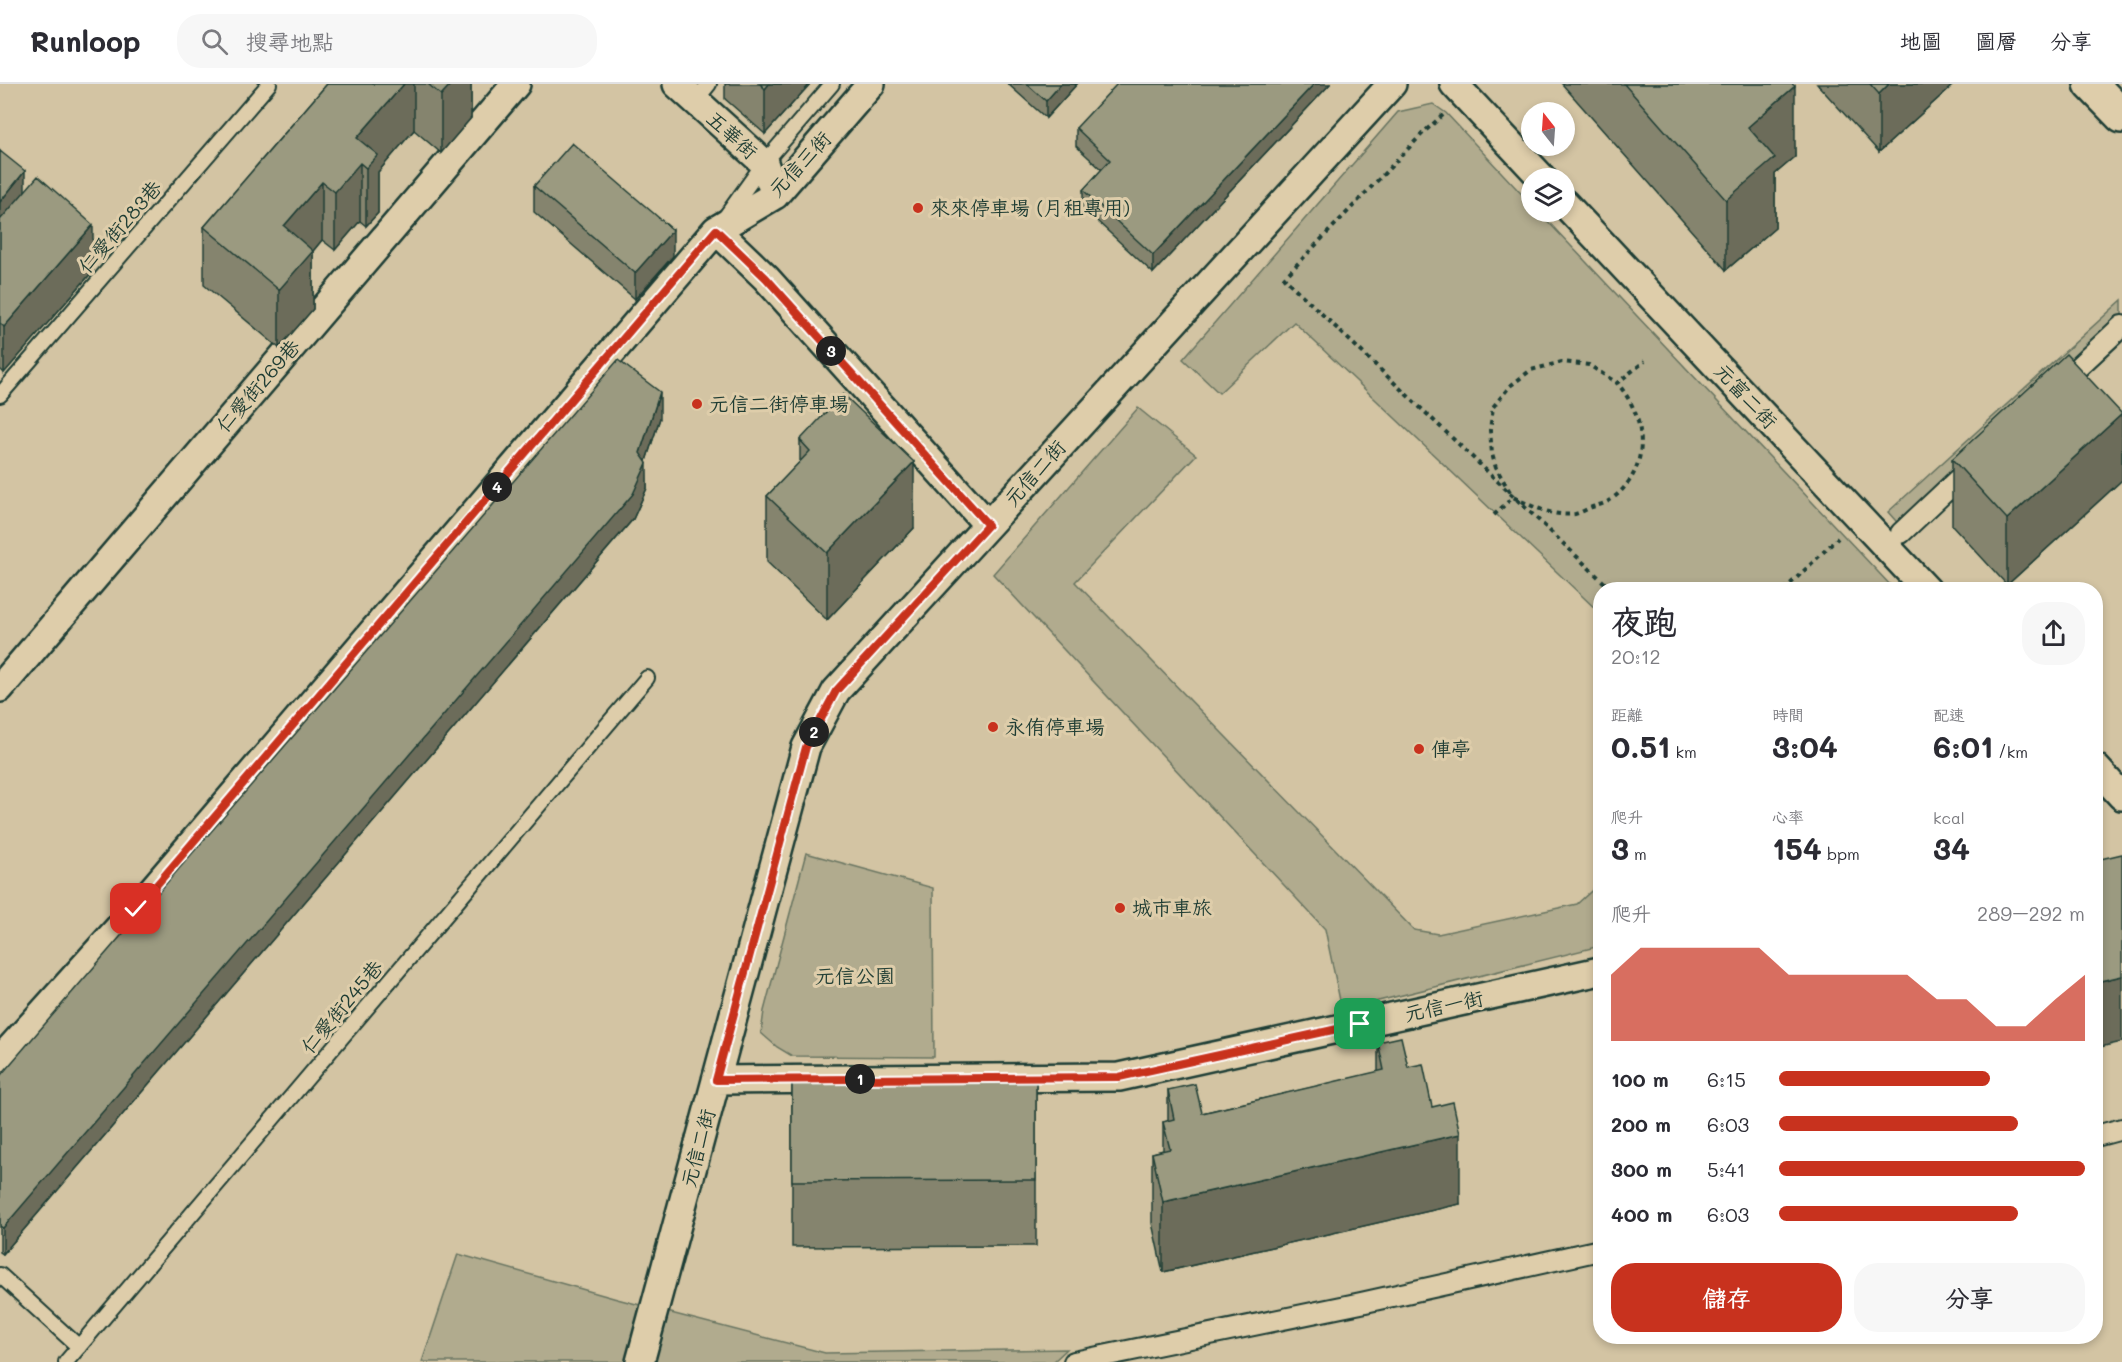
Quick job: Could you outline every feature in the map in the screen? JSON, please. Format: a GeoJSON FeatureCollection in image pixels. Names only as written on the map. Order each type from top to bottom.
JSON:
{"type":"FeatureCollection","features":[{"type":"Feature","properties":{"kind":"street","name":"仁愛街269巷"},"geometry":{"type":"LineString","coordinates":[[0,688],[516,84]]}},
{"type":"Feature","properties":{"kind":"street","name":"元信三街"},"geometry":{"type":"LineString","coordinates":[[0,1060],[136,909],[716,230],[775,195],[871,84]]}},
{"type":"Feature","properties":{"kind":"street","name":"元信二街"},"geometry":{"type":"LineString","coordinates":[[640,1362],[806,747],[836,691],[1392,84]]}},
{"type":"Feature","properties":{"kind":"street"},"geometry":{"type":"LineString","coordinates":[[2091,84],[2122,116]]}},
{"type":"Feature","properties":{"kind":"street","name":"五華街"},"geometry":{"type":"LineString","coordinates":[[694,90],[764,164],[775,195]]}},
{"type":"Feature","properties":{"kind":"street"},"geometry":{"type":"LineString","coordinates":[[1452,96],[1531,168]]}},
{"type":"Feature","properties":{"kind":"street","name":"元富二街"},"geometry":{"type":"LineString","coordinates":[[1575,215],[1919,582]]}},
{"type":"Feature","properties":{"kind":"street"},"geometry":{"type":"LineString","coordinates":[[716,230],[766,278],[988,525]]}},
{"type":"Feature","properties":{"kind":"street"},"geometry":{"type":"LineString","coordinates":[[2045,398],[2122,326]]}},
{"type":"Feature","properties":{"kind":"street"},"geometry":{"type":"LineString","coordinates":[[1901,533],[1986,453]]}},
{"type":"Feature","properties":{"kind":"street","name":"元信一街"},"geometry":{"type":"LineString","coordinates":[[716,1080],[1119,1077],[1593,973]]}},
{"type":"Feature","properties":{"kind":"street"},"geometry":{"type":"LineString","coordinates":[[2103,1134],[2122,1129]]}},
{"type":"Feature","properties":{"kind":"street"},"geometry":{"type":"LineString","coordinates":[[1074,1362],[1360,1303],[1593,1252]]}},
{"type":"Feature","properties":{"kind":"lane","name":"仁愛街283巷"},"geometry":{"type":"LineString","coordinates":[[0,395],[269,84]]}},
{"type":"Feature","properties":{"kind":"lane"},"geometry":{"type":"LineString","coordinates":[[716,230],[764,164],[832,84]]}},
{"type":"Feature","properties":{"kind":"lane","name":"仁愛街245巷"},"geometry":{"type":"LineString","coordinates":[[66,1362],[647,678]]}},
{"type":"Feature","properties":{"kind":"lane"},"geometry":{"type":"LineString","coordinates":[[0,1275],[79,1347]]}},
{"type":"Feature","properties":{"kind":"path"},"geometry":{"type":"LineString","coordinates":[[1452,96],[1424,132],[1284,278],[1604,582]]}},
{"type":"Feature","properties":{"kind":"path"},"geometry":{"type":"LineString","coordinates":[[1617,383],[1645,361]]}},
{"type":"Feature","properties":{"kind":"path"},"geometry":{"type":"LineString","coordinates":[[1562,362],[1589,365],[1617,383],[1629,397],[1640,423],[1642,449],[1629,484],[1611,500],[1575,514],[1545,512],[1513,496],[1496,468],[1490,430],[1492,407],[1510,386],[1531,370],[1562,362]]}},
{"type":"Feature","properties":{"kind":"path"},"geometry":{"type":"LineString","coordinates":[[1494,514],[1513,496]]}},
{"type":"Feature","properties":{"kind":"path"},"geometry":{"type":"LineString","coordinates":[[1792,582],[1838,537]]}},
{"type":"Feature","properties":{"kind":"green space"},"geometry":{"type":"Polygon","coordinates":[[[1433,104],[1446,113],[1521,193],[1521,222],[1548,222],[1887,582],[1593,582],[1593,606],[1294,322],[1219,393],[1183,359],[1398,112],[1433,104]]]}},
{"type":"Feature","properties":{"kind":"green space"},"geometry":{"type":"Polygon","coordinates":[[[2122,300],[2122,342],[1910,537],[1888,512],[2122,300]]]}},
{"type":"Feature","properties":{"kind":"green space"},"geometry":{"type":"Polygon","coordinates":[[[1138,408],[1196,455],[1075,582],[1414,930],[1438,934],[1577,904],[1593,889],[1593,948],[1342,1010],[1325,929],[993,574],[1138,408]]]}},
{"type":"Feature","properties":{"kind":"green space","name":"元信公園"},"geometry":{"type":"Polygon","coordinates":[[[806,853],[933,888],[934,1057],[792,1056],[761,1033],[764,1011],[806,853]]]}},
{"type":"Feature","properties":{"kind":"green space"},"geometry":{"type":"Polygon","coordinates":[[[458,1254],[617,1299],[825,1353],[1067,1349],[1053,1362],[422,1362],[458,1254]]]}},
{"type":"Feature","properties":{"kind":"building"},"geometry":{"type":"Polygon","coordinates":[[[327,84],[404,84],[357,138],[378,155],[366,168],[360,163],[335,192],[322,182],[284,226],[313,251],[279,290],[204,227],[327,84]]]}},
{"type":"Feature","properties":{"kind":"building"},"geometry":{"type":"Polygon","coordinates":[[[428,84],[451,84],[441,95],[428,84]]]}},
{"type":"Feature","properties":{"kind":"building"},"geometry":{"type":"Polygon","coordinates":[[[1027,84],[1061,84],[1046,101],[1027,84]]]}},
{"type":"Feature","properties":{"kind":"building"},"geometry":{"type":"Polygon","coordinates":[[[1117,84],[1314,84],[1153,255],[1083,190],[1110,160],[1076,128],[1117,84]]]}},
{"type":"Feature","properties":{"kind":"building"},"geometry":{"type":"Polygon","coordinates":[[[1624,84],[1792,84],[1795,86],[1748,127],[1775,158],[1726,200],[1624,84]]]}},
{"type":"Feature","properties":{"kind":"building"},"geometry":{"type":"Polygon","coordinates":[[[1870,84],[1889,84],[1879,94],[1870,84]]]}},
{"type":"Feature","properties":{"kind":"building"},"geometry":{"type":"Polygon","coordinates":[[[572,143],[673,230],[635,273],[534,186],[572,143]]]}},
{"type":"Feature","properties":{"kind":"building"},"geometry":{"type":"Polygon","coordinates":[[[0,151],[25,171],[0,202],[0,151]]]}},
{"type":"Feature","properties":{"kind":"building"},"geometry":{"type":"Polygon","coordinates":[[[38,176],[93,225],[4,327],[0,323],[0,220],[38,176]]]}},
{"type":"Feature","properties":{"kind":"building"},"geometry":{"type":"Polygon","coordinates":[[[2066,354],[2122,414],[2007,519],[1952,459],[2066,354]]]}},
{"type":"Feature","properties":{"kind":"building"},"geometry":{"type":"Polygon","coordinates":[[[618,360],[660,392],[640,453],[647,463],[633,494],[3,1228],[0,1226],[0,1076],[618,360]]]}},
{"type":"Feature","properties":{"kind":"building"},"geometry":{"type":"Polygon","coordinates":[[[843,394],[914,462],[827,553],[767,496],[810,451],[800,440],[843,394]]]}},
{"type":"Feature","properties":{"kind":"building"},"geometry":{"type":"Polygon","coordinates":[[[2122,854],[2122,976],[2103,980],[2103,858],[2122,854]]]}},
{"type":"Feature","properties":{"kind":"building"},"geometry":{"type":"Polygon","coordinates":[[[1401,1037],[1408,1067],[1423,1064],[1432,1107],[1453,1102],[1460,1134],[1163,1202],[1152,1153],[1170,1149],[1163,1122],[1174,1119],[1168,1090],[1195,1084],[1202,1113],[1384,1070],[1378,1042],[1401,1037]]]}},
{"type":"Feature","properties":{"kind":"building"},"geometry":{"type":"Polygon","coordinates":[[[1036,1082],[1036,1180],[792,1181],[792,1083],[1036,1082]]]}},
{"type":"Feature","properties":{"kind":"place","name":"來來停車場 (月租專用)"},"geometry":{"type":"Point","coordinates":[918,208]}},
{"type":"Feature","properties":{"kind":"place","name":"元信二街停車場"},"geometry":{"type":"Point","coordinates":[697,404]}},
{"type":"Feature","properties":{"kind":"place","name":"永侑停車場"},"geometry":{"type":"Point","coordinates":[993,727]}},
{"type":"Feature","properties":{"kind":"place","name":"俥亭"},"geometry":{"type":"Point","coordinates":[1419,749]}},
{"type":"Feature","properties":{"kind":"place","name":"城市車旅"},"geometry":{"type":"Point","coordinates":[1120,908]}},
{"type":"Feature","properties":{"kind":"route"},"geometry":{"type":"LineString","coordinates":[[136,909],[716,230],[766,278],[988,525],[836,691],[806,747],[716,1080],[1119,1077],[1360,1024]]}}]}
